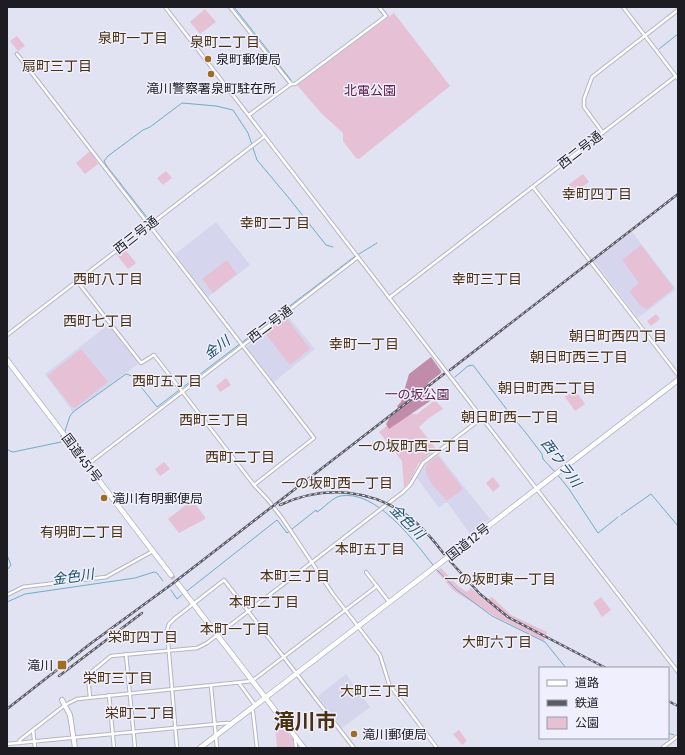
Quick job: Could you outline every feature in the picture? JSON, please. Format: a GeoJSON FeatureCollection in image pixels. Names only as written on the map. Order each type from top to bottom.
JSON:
{"type":"FeatureCollection","features":[{"type":"Feature","properties":{"kind":"highway","name":"国道451号"},"geometry":{"type":"LineString","coordinates":[[7,360],[171,575]]}},
{"type":"Feature","properties":{"kind":"highway","name":"国道12号"},"geometry":{"type":"LineString","coordinates":[[200,748],[678,380]]}},
{"type":"Feature","properties":{"kind":"highway"},"geometry":{"type":"LineString","coordinates":[[178,584],[304,748]]}},
{"type":"Feature","properties":{"kind":"main road"},"geometry":{"type":"LineString","coordinates":[[62,700],[70,715],[75,748]]}},
{"type":"Feature","properties":{"kind":"street"},"geometry":{"type":"LineString","coordinates":[[165,7],[678,672]]}},
{"type":"Feature","properties":{"kind":"street"},"geometry":{"type":"LineString","coordinates":[[230,7],[291,84]]}},
{"type":"Feature","properties":{"kind":"street"},"geometry":{"type":"LineString","coordinates":[[249,115],[291,84],[295,84],[386,16],[379,7]]}},
{"type":"Feature","properties":{"kind":"street"},"geometry":{"type":"LineString","coordinates":[[623,7],[677,78]]}},
{"type":"Feature","properties":{"kind":"street"},"geometry":{"type":"LineString","coordinates":[[603,133],[584,107],[584,99],[592,77],[678,10]]}},
{"type":"Feature","properties":{"kind":"street"},"geometry":{"type":"LineString","coordinates":[[18,54],[314,438],[254,485]]}},
{"type":"Feature","properties":{"kind":"street","name":"西二号通"},"geometry":{"type":"LineString","coordinates":[[389,298],[533,186],[677,78]]}},
{"type":"Feature","properties":{"kind":"street","name":"西三号通"},"geometry":{"type":"LineString","coordinates":[[7,335],[265,136]]}},
{"type":"Feature","properties":{"kind":"street"},"geometry":{"type":"LineString","coordinates":[[533,186],[678,375]]}},
{"type":"Feature","properties":{"kind":"street","name":"西二号通"},"geometry":{"type":"LineString","coordinates":[[87,465],[358,257]]}},
{"type":"Feature","properties":{"kind":"street"},"geometry":{"type":"LineString","coordinates":[[77,281],[141,363],[154,355],[254,485],[282,518],[312,563],[380,655],[388,681],[393,690],[437,748]]}},
{"type":"Feature","properties":{"kind":"street"},"geometry":{"type":"LineString","coordinates":[[90,697],[88,677],[90,672],[110,656],[200,647],[217,635],[403,492],[410,485],[423,463],[482,418]]}},
{"type":"Feature","properties":{"kind":"street"},"geometry":{"type":"LineString","coordinates":[[7,595],[23,587],[106,577],[153,551]]}},
{"type":"Feature","properties":{"kind":"street"},"geometry":{"type":"LineString","coordinates":[[366,572],[389,602]]}},
{"type":"Feature","properties":{"kind":"street"},"geometry":{"type":"LineString","coordinates":[[177,748],[166,632],[172,620],[224,580],[354,748]]}},
{"type":"Feature","properties":{"kind":"street"},"geometry":{"type":"LineString","coordinates":[[19,743],[20,740],[65,705],[78,699],[252,681],[377,586]]}},
{"type":"Feature","properties":{"kind":"street"},"geometry":{"type":"LineString","coordinates":[[126,654],[135,748]]}},
{"type":"Feature","properties":{"kind":"street"},"geometry":{"type":"LineString","coordinates":[[239,683],[253,707],[257,748]]}},
{"type":"Feature","properties":{"kind":"street"},"geometry":{"type":"LineString","coordinates":[[211,686],[217,748]]}},
{"type":"Feature","properties":{"kind":"street"},"geometry":{"type":"LineString","coordinates":[[109,695],[114,748]]}},
{"type":"Feature","properties":{"kind":"street"},"geometry":{"type":"LineString","coordinates":[[7,744],[215,724],[231,724]]}},
{"type":"Feature","properties":{"kind":"street"},"geometry":{"type":"LineString","coordinates":[[33,730],[35,748]]}},
{"type":"Feature","properties":{"kind":"street"},"geometry":{"type":"LineString","coordinates":[[662,748],[678,736]]}},
{"type":"Feature","properties":{"kind":"street"},"geometry":{"type":"LineString","coordinates":[[295,737],[296,748]]}},
{"type":"Feature","properties":{"kind":"shaded area"},"geometry":{"type":"Polygon","coordinates":[[[216,222],[250,265],[208,297],[175,254],[216,222]]]}},
{"type":"Feature","properties":{"kind":"shaded area"},"geometry":{"type":"Polygon","coordinates":[[[632,232],[676,289],[638,318],[594,261],[632,232]]]}},
{"type":"Feature","properties":{"kind":"shaded area"},"geometry":{"type":"Polygon","coordinates":[[[287,315],[315,349],[274,382],[247,347],[287,315]]]}},
{"type":"Feature","properties":{"kind":"shaded area"},"geometry":{"type":"Polygon","coordinates":[[[108,325],[138,364],[73,412],[45,374],[108,325]]]}},
{"type":"Feature","properties":{"kind":"shaded area"},"geometry":{"type":"Polygon","coordinates":[[[438,454],[490,519],[470,534],[448,503],[445,503],[439,508],[417,478],[425,464],[438,454]]]}},
{"type":"Feature","properties":{"kind":"shaded area"},"geometry":{"type":"Polygon","coordinates":[[[346,674],[370,707],[342,728],[318,696],[346,674]]]}},
{"type":"Feature","properties":{"kind":"green space"},"geometry":{"type":"Polygon","coordinates":[[[205,9],[216,22],[200,34],[190,22],[205,9]]]}},
{"type":"Feature","properties":{"kind":"green space","name":"北電公園"},"geometry":{"type":"Polygon","coordinates":[[[394,13],[450,86],[359,159],[356,158],[343,141],[343,133],[321,113],[297,85],[394,13]]]}},
{"type":"Feature","properties":{"kind":"green space"},"geometry":{"type":"Polygon","coordinates":[[[17,36],[25,46],[18,51],[10,41],[17,36]]]}},
{"type":"Feature","properties":{"kind":"green space"},"geometry":{"type":"Polygon","coordinates":[[[91,152],[98,164],[85,174],[76,163],[91,152]]]}},
{"type":"Feature","properties":{"kind":"green space"},"geometry":{"type":"Polygon","coordinates":[[[166,171],[172,178],[163,185],[157,178],[166,171]]]}},
{"type":"Feature","properties":{"kind":"green space"},"geometry":{"type":"Polygon","coordinates":[[[583,174],[589,182],[574,193],[568,185],[583,174]]]}},
{"type":"Feature","properties":{"kind":"green space"},"geometry":{"type":"Polygon","coordinates":[[[641,245],[673,287],[672,290],[647,309],[642,307],[630,293],[631,290],[639,283],[622,260],[641,245]]]}},
{"type":"Feature","properties":{"kind":"green space"},"geometry":{"type":"Polygon","coordinates":[[[124,248],[136,263],[128,269],[116,254],[124,248]]]}},
{"type":"Feature","properties":{"kind":"green space"},"geometry":{"type":"Polygon","coordinates":[[[227,260],[237,274],[213,293],[202,279],[227,260]]]}},
{"type":"Feature","properties":{"kind":"green space"},"geometry":{"type":"Polygon","coordinates":[[[656,314],[660,319],[651,326],[647,321],[656,314]]]}},
{"type":"Feature","properties":{"kind":"green space"},"geometry":{"type":"Polygon","coordinates":[[[286,317],[310,349],[290,365],[265,333],[286,317]]]}},
{"type":"Feature","properties":{"kind":"green space"},"geometry":{"type":"Polygon","coordinates":[[[81,349],[108,382],[75,408],[72,407],[47,376],[81,349]]]}},
{"type":"Feature","properties":{"kind":"green space","name":"一の坂公園"},"geometry":{"type":"Polygon","coordinates":[[[431,357],[441,371],[441,373],[428,383],[433,399],[389,429],[386,424],[390,417],[399,410],[397,406],[401,402],[409,374],[431,357]]]}},
{"type":"Feature","properties":{"kind":"green space"},"geometry":{"type":"Polygon","coordinates":[[[226,378],[231,385],[220,392],[216,386],[226,378]]]}},
{"type":"Feature","properties":{"kind":"green space"},"geometry":{"type":"Polygon","coordinates":[[[575,390],[585,404],[575,411],[565,397],[575,390]]]}},
{"type":"Feature","properties":{"kind":"green space"},"geometry":{"type":"Polygon","coordinates":[[[436,401],[443,409],[419,427],[436,449],[418,464],[411,479],[404,488],[402,461],[379,432],[406,411],[410,414],[417,414],[436,401]]]}},
{"type":"Feature","properties":{"kind":"green space"},"geometry":{"type":"Polygon","coordinates":[[[438,456],[463,489],[447,501],[429,480],[426,470],[426,466],[438,456]]]}},
{"type":"Feature","properties":{"kind":"green space"},"geometry":{"type":"Polygon","coordinates":[[[164,462],[170,469],[160,476],[155,469],[164,462]]]}},
{"type":"Feature","properties":{"kind":"green space"},"geometry":{"type":"Polygon","coordinates":[[[493,477],[500,486],[493,492],[486,483],[493,477]]]}},
{"type":"Feature","properties":{"kind":"green space"},"geometry":{"type":"Polygon","coordinates":[[[192,500],[205,519],[179,533],[168,519],[192,500]]]}},
{"type":"Feature","properties":{"kind":"green space"},"geometry":{"type":"Polygon","coordinates":[[[441,568],[458,586],[467,592],[471,588],[485,601],[492,597],[511,615],[547,632],[544,641],[496,617],[454,591],[436,571],[441,568]]]}},
{"type":"Feature","properties":{"kind":"green space"},"geometry":{"type":"Polygon","coordinates":[[[601,597],[611,610],[602,617],[593,603],[601,597]]]}},
{"type":"Feature","properties":{"kind":"green space"},"geometry":{"type":"Polygon","coordinates":[[[279,721],[300,748],[277,748],[275,722],[279,721]]]}},
{"type":"Feature","properties":{"kind":"green space"},"geometry":{"type":"Polygon","coordinates":[[[459,730],[467,741],[462,745],[453,734],[459,730]]]}},
{"type":"Feature","properties":{"kind":"waterway"},"geometry":{"type":"LineString","coordinates":[[234,7],[291,80]]}},
{"type":"Feature","properties":{"kind":"waterway"},"geometry":{"type":"LineString","coordinates":[[659,49],[678,34]]}},
{"type":"Feature","properties":{"kind":"waterway"},"geometry":{"type":"LineString","coordinates":[[149,220],[104,161],[108,156],[182,103],[216,106],[233,110],[248,133],[257,160],[326,245],[333,247]]}},
{"type":"Feature","properties":{"kind":"waterway","name":"金川"},"geometry":{"type":"LineString","coordinates":[[65,431],[70,416],[73,412],[126,374],[134,378],[157,407],[354,257],[377,243]]}},
{"type":"Feature","properties":{"kind":"waterway","name":"西ウラ川"},"geometry":{"type":"LineString","coordinates":[[455,377],[468,366],[473,365],[542,454],[543,459],[555,472]]}},
{"type":"Feature","properties":{"kind":"waterway","name":"金川"},"geometry":{"type":"LineString","coordinates":[[7,449],[13,452],[61,442],[61,436]]}},
{"type":"Feature","properties":{"kind":"waterway","name":"西ウラ川"},"geometry":{"type":"LineString","coordinates":[[557,474],[569,489],[598,533],[618,517]]}},
{"type":"Feature","properties":{"kind":"waterway","name":"西ウラ川"},"geometry":{"type":"LineString","coordinates":[[621,515],[651,494],[678,526]]}},
{"type":"Feature","properties":{"kind":"waterway","name":"金色川"},"geometry":{"type":"LineString","coordinates":[[187,591],[277,520],[287,533],[316,510],[317,512],[340,496],[354,496],[367,500],[380,508],[405,531],[433,565]]}},
{"type":"Feature","properties":{"kind":"waterway"},"geometry":{"type":"LineString","coordinates":[[7,555],[11,565],[7,570]]}},
{"type":"Feature","properties":{"kind":"waterway","name":"金色川"},"geometry":{"type":"LineString","coordinates":[[436,569],[457,590],[492,616],[545,642],[565,667]]}},
{"type":"Feature","properties":{"kind":"waterway","name":"金色川"},"geometry":{"type":"LineString","coordinates":[[7,602],[25,594],[135,578],[154,572],[157,573],[163,581]]}},
{"type":"Feature","properties":{"kind":"waterway","name":"金色川"},"geometry":{"type":"LineString","coordinates":[[171,590],[177,599],[183,594]]}},
{"type":"Feature","properties":{"kind":"waterway","name":"金色川"},"geometry":{"type":"LineString","coordinates":[[669,733],[674,735]]}},
{"type":"Feature","properties":{"kind":"tunnel"},"geometry":{"type":"LineString","coordinates":[[171,575],[178,584]]}},
{"type":"Feature","properties":{"kind":"railway"},"geometry":{"type":"LineString","coordinates":[[450,370],[678,194]]}},
{"type":"Feature","properties":{"kind":"railway"},"geometry":{"type":"LineString","coordinates":[[7,709],[444,374]]}},
{"type":"Feature","properties":{"kind":"railway"},"geometry":{"type":"LineString","coordinates":[[280,505],[297,498],[332,492],[366,496],[383,502],[413,520],[430,536],[444,554]]}},
{"type":"Feature","properties":{"kind":"railway"},"geometry":{"type":"LineString","coordinates":[[450,561],[480,594],[508,617],[604,667]]}},
{"type":"Feature","properties":{"kind":"railway"},"geometry":{"type":"LineString","coordinates":[[59,676],[142,613]]}},
{"type":"Feature","properties":{"kind":"railway"},"geometry":{"type":"LineString","coordinates":[[669,702],[678,706]]}},
{"type":"Feature","properties":{"kind":"place","name":"泉町郵便局"},"geometry":{"type":"Point","coordinates":[208,59]}},
{"type":"Feature","properties":{"kind":"place","name":"滝川警察署泉町駐在所"},"geometry":{"type":"Point","coordinates":[211,74]}},
{"type":"Feature","properties":{"kind":"place","name":"滝川有明郵便局"},"geometry":{"type":"Point","coordinates":[104,498]}},
{"type":"Feature","properties":{"kind":"place","name":"滝川"},"geometry":{"type":"Point","coordinates":[62,665]}},
{"type":"Feature","properties":{"kind":"place","name":"滝川郵便局"},"geometry":{"type":"Point","coordinates":[354,734]}},
{"type":"Feature","properties":{"kind":"district","name":"泉町一丁目"},"geometry":{"type":"Point","coordinates":[133,38]}},
{"type":"Feature","properties":{"kind":"district","name":"泉町二丁目"},"geometry":{"type":"Point","coordinates":[225,42]}},
{"type":"Feature","properties":{"kind":"district","name":"扇町三丁目"},"geometry":{"type":"Point","coordinates":[57,66]}},
{"type":"Feature","properties":{"kind":"district","name":"幸町四丁目"},"geometry":{"type":"Point","coordinates":[597,194]}},
{"type":"Feature","properties":{"kind":"district","name":"幸町二丁目"},"geometry":{"type":"Point","coordinates":[275,223]}},
{"type":"Feature","properties":{"kind":"district","name":"西町八丁目"},"geometry":{"type":"Point","coordinates":[108,279]}},
{"type":"Feature","properties":{"kind":"district","name":"幸町三丁目"},"geometry":{"type":"Point","coordinates":[487,279]}},
{"type":"Feature","properties":{"kind":"district","name":"西町七丁目"},"geometry":{"type":"Point","coordinates":[98,321]}},
{"type":"Feature","properties":{"kind":"district","name":"朝日町西四丁目"},"geometry":{"type":"Point","coordinates":[618,336]}},
{"type":"Feature","properties":{"kind":"district","name":"幸町一丁目"},"geometry":{"type":"Point","coordinates":[364,344]}},
{"type":"Feature","properties":{"kind":"district","name":"朝日町西三丁目"},"geometry":{"type":"Point","coordinates":[579,357]}},
{"type":"Feature","properties":{"kind":"district","name":"西町五丁目"},"geometry":{"type":"Point","coordinates":[167,381]}},
{"type":"Feature","properties":{"kind":"district","name":"朝日町西二丁目"},"geometry":{"type":"Point","coordinates":[547,388]}},
{"type":"Feature","properties":{"kind":"district","name":"朝日町西一丁目"},"geometry":{"type":"Point","coordinates":[510,417]}},
{"type":"Feature","properties":{"kind":"district","name":"西町三丁目"},"geometry":{"type":"Point","coordinates":[214,420]}},
{"type":"Feature","properties":{"kind":"district","name":"一の坂町西二丁目"},"geometry":{"type":"Point","coordinates":[414,446]}},
{"type":"Feature","properties":{"kind":"district","name":"西町二丁目"},"geometry":{"type":"Point","coordinates":[240,457]}},
{"type":"Feature","properties":{"kind":"district","name":"一の坂町西一丁目"},"geometry":{"type":"Point","coordinates":[337,483]}},
{"type":"Feature","properties":{"kind":"district","name":"有明町二丁目"},"geometry":{"type":"Point","coordinates":[82,532]}},
{"type":"Feature","properties":{"kind":"district","name":"本町五丁目"},"geometry":{"type":"Point","coordinates":[370,549]}},
{"type":"Feature","properties":{"kind":"district","name":"本町三丁目"},"geometry":{"type":"Point","coordinates":[295,576]}},
{"type":"Feature","properties":{"kind":"district","name":"一の坂町東一丁目"},"geometry":{"type":"Point","coordinates":[500,579]}},
{"type":"Feature","properties":{"kind":"district","name":"本町二丁目"},"geometry":{"type":"Point","coordinates":[264,602]}},
{"type":"Feature","properties":{"kind":"district","name":"本町一丁目"},"geometry":{"type":"Point","coordinates":[235,629]}},
{"type":"Feature","properties":{"kind":"district","name":"栄町四丁目"},"geometry":{"type":"Point","coordinates":[143,637]}},
{"type":"Feature","properties":{"kind":"district","name":"大町六丁目"},"geometry":{"type":"Point","coordinates":[497,642]}},
{"type":"Feature","properties":{"kind":"district","name":"栄町三丁目"},"geometry":{"type":"Point","coordinates":[118,678]}},
{"type":"Feature","properties":{"kind":"district","name":"大町三丁目"},"geometry":{"type":"Point","coordinates":[375,691]}},
{"type":"Feature","properties":{"kind":"district","name":"栄町二丁目"},"geometry":{"type":"Point","coordinates":[140,713]}},
{"type":"Feature","properties":{"kind":"district","name":"滝川市"},"geometry":{"type":"Point","coordinates":[305,722]}}]}
